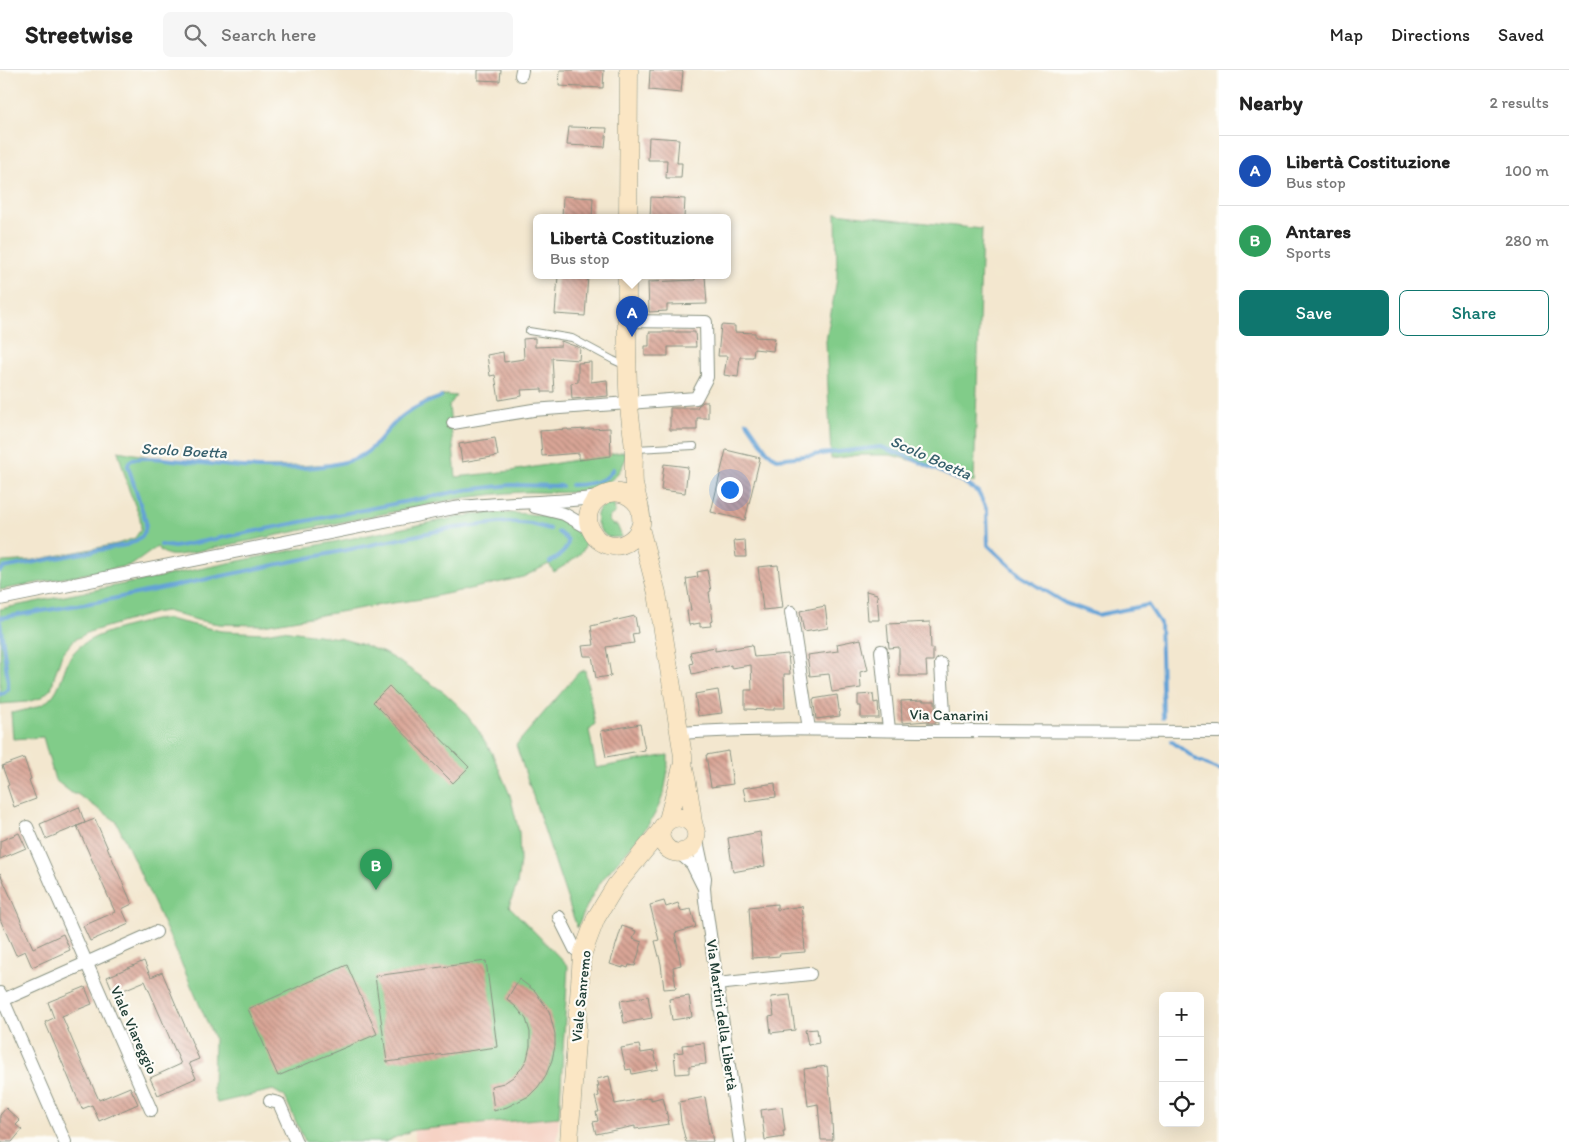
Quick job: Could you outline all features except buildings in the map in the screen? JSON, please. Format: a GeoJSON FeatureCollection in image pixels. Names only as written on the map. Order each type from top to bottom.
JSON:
{"type":"FeatureCollection","features":[{"type":"Feature","properties":{"kind":"street"},"geometry":{"type":"LineString","coordinates":[[628,214],[629,70]]}},
{"type":"Feature","properties":{"kind":"street","name":"Via Martiri della Libertà"},"geometry":{"type":"LineString","coordinates":[[627,279],[629,404],[634,449],[634,484],[641,514],[640,528],[657,593],[680,733],[682,763],[706,878],[704,888]]}},
{"type":"Feature","properties":{"kind":"street"},"geometry":{"type":"LineString","coordinates":[[453,423],[533,410],[696,398],[707,377],[706,322],[627,321]]}},
{"type":"Feature","properties":{"kind":"street","name":"Via Martiri della Libertà"},"geometry":{"type":"LineString","coordinates":[[590,528],[589,514],[592,504],[606,495],[629,472],[634,449]]}},
{"type":"Feature","properties":{"kind":"street"},"geometry":{"type":"LineString","coordinates":[[0,599],[454,508],[483,504],[569,501],[606,495],[628,495],[638,505]]}},
{"type":"Feature","properties":{"kind":"street"},"geometry":{"type":"LineString","coordinates":[[518,503],[564,514],[590,528],[595,537],[603,543],[613,546],[623,544],[635,536],[640,528]]}},
{"type":"Feature","properties":{"kind":"street","name":"Via Martiri della Libertà"},"geometry":{"type":"LineString","coordinates":[[623,544],[633,552],[652,574]]}},
{"type":"Feature","properties":{"kind":"street"},"geometry":{"type":"LineString","coordinates":[[792,612],[809,730]]}},
{"type":"Feature","properties":{"kind":"street"},"geometry":{"type":"LineString","coordinates":[[882,651],[889,730]]}},
{"type":"Feature","properties":{"kind":"street"},"geometry":{"type":"LineString","coordinates":[[941,664],[945,731]]}},
{"type":"Feature","properties":{"kind":"street","name":"Via Canarini"},"geometry":{"type":"LineString","coordinates":[[680,733],[724,730],[1219,732]]}},
{"type":"Feature","properties":{"kind":"street","name":"Via Martiri della Libertà"},"geometry":{"type":"LineString","coordinates":[[682,763],[662,841],[692,864],[704,888],[740,1142]]}},
{"type":"Feature","properties":{"kind":"street"},"geometry":{"type":"LineString","coordinates":[[665,825],[672,818],[682,817],[690,822],[695,831],[694,844],[691,848],[674,852]]}},
{"type":"Feature","properties":{"kind":"street","name":"Viale Sanremo"},"geometry":{"type":"LineString","coordinates":[[569,1142],[582,956],[596,918],[616,885],[665,825]]}},
{"type":"Feature","properties":{"kind":"street","name":"Viale Viareggio"},"geometry":{"type":"LineString","coordinates":[[27,827],[151,1110]]}},
{"type":"Feature","properties":{"kind":"street","name":"Viale Sanremo"},"geometry":{"type":"LineString","coordinates":[[635,864],[650,856],[674,852]]}},
{"type":"Feature","properties":{"kind":"street"},"geometry":{"type":"LineString","coordinates":[[559,917],[575,949],[582,956]]}},
{"type":"Feature","properties":{"kind":"street"},"geometry":{"type":"LineString","coordinates":[[65,1142],[2,996],[87,964],[156,932]]}},
{"type":"Feature","properties":{"kind":"street"},"geometry":{"type":"LineString","coordinates":[[717,984],[810,974]]}},
{"type":"Feature","properties":{"kind":"street"},"geometry":{"type":"LineString","coordinates":[[270,1101],[279,1103],[296,1142]]}},
{"type":"Feature","properties":{"kind":"lane"},"geometry":{"type":"LineString","coordinates":[[530,331],[572,338],[612,360],[628,366]]}},
{"type":"Feature","properties":{"kind":"lane"},"geometry":{"type":"LineString","coordinates":[[634,449],[694,446]]}},
{"type":"Feature","properties":{"kind":"shaded area"},"geometry":{"type":"Polygon","coordinates":[[[559,1117],[557,1142],[416,1142],[413,1130],[559,1117]]]}},
{"type":"Feature","properties":{"kind":"green space"},"geometry":{"type":"Polygon","coordinates":[[[836,213],[982,229],[974,483],[928,465],[891,455],[859,455],[831,459],[826,341],[837,279],[836,213]]]}},
{"type":"Feature","properties":{"kind":"green space"},"geometry":{"type":"Polygon","coordinates":[[[446,395],[456,396],[449,406],[456,477],[511,471],[628,451],[621,468],[612,479],[600,487],[586,491],[515,492],[457,499],[179,555],[167,554],[157,547],[132,565],[0,590],[0,564],[3,562],[35,560],[117,544],[135,538],[141,529],[140,518],[129,490],[118,451],[166,459],[240,466],[265,467],[343,462],[357,459],[372,450],[395,423],[414,407],[446,395]]]}},
{"type":"Feature","properties":{"kind":"green space"},"geometry":{"type":"Polygon","coordinates":[[[614,501],[615,513],[610,516],[609,521],[613,525],[617,525],[622,537],[609,537],[605,535],[597,523],[597,514],[602,506],[614,501]]]}},
{"type":"Feature","properties":{"kind":"green space"},"geometry":{"type":"Polygon","coordinates":[[[485,513],[539,515],[568,522],[578,528],[584,536],[585,546],[582,552],[575,558],[554,572],[549,564],[523,577],[488,585],[422,599],[263,625],[219,624],[166,611],[154,613],[89,632],[74,640],[62,654],[51,689],[40,698],[27,702],[0,704],[0,609],[485,513]]]}},
{"type":"Feature","properties":{"kind":"green space"},"geometry":{"type":"Polygon","coordinates":[[[159,619],[168,619],[221,631],[265,633],[282,630],[339,638],[364,645],[384,653],[401,663],[445,693],[462,709],[492,753],[510,795],[519,832],[520,861],[517,885],[509,906],[568,966],[559,1117],[413,1130],[385,1142],[305,1142],[285,1097],[273,1090],[217,1103],[213,1090],[214,1038],[116,821],[77,794],[73,794],[55,780],[43,737],[13,739],[11,713],[41,705],[49,700],[59,686],[68,662],[78,648],[105,633],[159,619]]]}},
{"type":"Feature","properties":{"kind":"green space"},"geometry":{"type":"Polygon","coordinates":[[[585,670],[595,724],[589,730],[596,768],[668,755],[667,777],[663,796],[656,811],[648,826],[600,883],[590,899],[577,928],[516,745],[579,672],[585,670]]]}},
{"type":"Feature","properties":{"kind":"waterway","name":"Scolo Boetta"},"geometry":{"type":"LineString","coordinates":[[0,571],[3,568],[126,545],[141,537],[145,531],[146,522],[128,466],[129,462],[133,459],[159,458],[274,468],[310,468],[345,462],[363,455],[398,420],[408,413],[441,397]]}},
{"type":"Feature","properties":{"kind":"waterway","name":"Scolo Boetta"},"geometry":{"type":"LineString","coordinates":[[747,422],[767,451],[777,459],[881,447],[906,456],[965,483],[978,492],[987,510],[988,545],[1021,576],[1065,603],[1098,615],[1148,605],[1160,623],[1163,717]]}},
{"type":"Feature","properties":{"kind":"waterway"},"geometry":{"type":"LineString","coordinates":[[571,485],[595,482],[608,476],[613,469]]}},
{"type":"Feature","properties":{"kind":"waterway"},"geometry":{"type":"LineString","coordinates":[[161,545],[174,547],[465,490],[511,485],[562,486]]}},
{"type":"Feature","properties":{"kind":"waterway"},"geometry":{"type":"LineString","coordinates":[[0,618],[102,601],[447,529],[508,522],[531,524],[550,529]]}},
{"type":"Feature","properties":{"kind":"waterway"},"geometry":{"type":"LineString","coordinates":[[550,562],[562,553],[568,544],[568,540],[558,532]]}},
{"type":"Feature","properties":{"kind":"waterway","name":"Scolo Boetta"},"geometry":{"type":"LineString","coordinates":[[0,622],[8,680],[8,689],[0,694]]}},
{"type":"Feature","properties":{"kind":"waterway","name":"Scolo Boetta"},"geometry":{"type":"LineString","coordinates":[[1171,741],[1197,760],[1219,770]]}},
{"type":"Feature","properties":{"kind":"place","name":"Libertà Costituzione"},"geometry":{"type":"Point","coordinates":[632,337]}},
{"type":"Feature","properties":{"kind":"place","name":"Antares"},"geometry":{"type":"Point","coordinates":[376,890]}}]}
